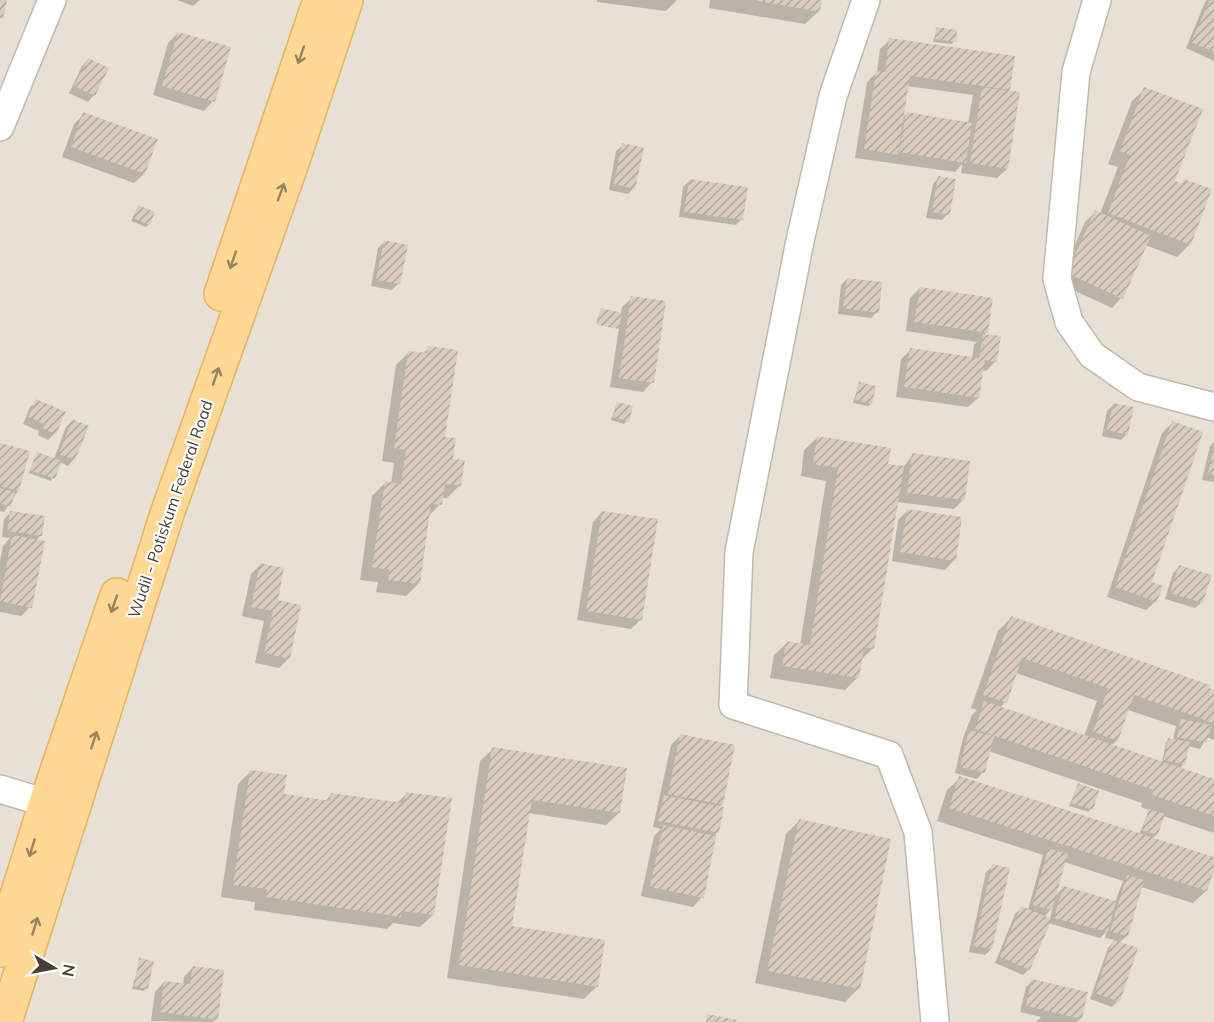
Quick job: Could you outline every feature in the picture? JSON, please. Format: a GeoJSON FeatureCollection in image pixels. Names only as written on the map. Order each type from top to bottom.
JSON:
{"type":"FeatureCollection","features":[{"type":"Feature","properties":{"kind":"main road","name":"Wudil - Potiskum Federal Road"},"geometry":{"type":"LineString","coordinates":[[5,1022],[70,772],[320,0]]}},
{"type":"Feature","properties":{"kind":"main road","name":"Wudil - Potiskum Federal Road"},"geometry":{"type":"LineString","coordinates":[[0,950],[46,803],[70,772],[168,512],[292,163],[346,0]]}},
{"type":"Feature","properties":{"kind":"street"},"geometry":{"type":"LineString","coordinates":[[0,127],[52,0]]}},
{"type":"Feature","properties":{"kind":"street"},"geometry":{"type":"LineString","coordinates":[[866,0],[828,118],[800,241],[739,552],[733,705],[889,756],[918,832],[935,1022]]}},
{"type":"Feature","properties":{"kind":"street"},"geometry":{"type":"LineString","coordinates":[[1097,0],[1077,72],[1057,279],[1070,322],[1092,355],[1138,387],[1214,407]]}},
{"type":"Feature","properties":{"kind":"street"},"geometry":{"type":"LineString","coordinates":[[0,789],[46,803]]}},
{"type":"Feature","properties":{"kind":"shaded area"},"geometry":{"type":"Polygon","coordinates":[[[0,0],[1214,0],[1214,1022],[0,1022],[0,0]]]}},
{"type":"Feature","properties":{"kind":"building"},"geometry":{"type":"Polygon","coordinates":[[[0,0],[7,0],[3,18],[0,18],[0,0]]]}},
{"type":"Feature","properties":{"kind":"building"},"geometry":{"type":"Polygon","coordinates":[[[752,0],[822,0],[820,12],[752,0]]]}},
{"type":"Feature","properties":{"kind":"building"},"geometry":{"type":"Polygon","coordinates":[[[1210,0],[1214,0],[1214,52],[1191,42],[1210,0]]]}},
{"type":"Feature","properties":{"kind":"building"},"geometry":{"type":"Polygon","coordinates":[[[936,27],[957,30],[956,42],[935,39],[936,27]]]}},
{"type":"Feature","properties":{"kind":"building"},"geometry":{"type":"Polygon","coordinates":[[[178,32],[231,47],[215,102],[162,86],[178,32]]]}},
{"type":"Feature","properties":{"kind":"building"},"geometry":{"type":"Polygon","coordinates":[[[889,38],[1015,56],[1010,90],[910,76],[898,155],[864,149],[876,71],[885,72],[889,38]]]}},
{"type":"Feature","properties":{"kind":"building"},"geometry":{"type":"Polygon","coordinates":[[[88,58],[109,68],[95,96],[74,86],[88,58]]]}},
{"type":"Feature","properties":{"kind":"building"},"geometry":{"type":"Polygon","coordinates":[[[982,87],[1020,92],[1008,169],[970,163],[982,87]]]}},
{"type":"Feature","properties":{"kind":"building"},"geometry":{"type":"Polygon","coordinates":[[[1144,87],[1203,109],[1175,181],[1183,184],[1184,179],[1212,189],[1191,245],[1108,213],[1130,155],[1120,151],[1144,87]]]}},
{"type":"Feature","properties":{"kind":"building"},"geometry":{"type":"Polygon","coordinates":[[[83,112],[158,139],[145,174],[71,147],[83,112]]]}},
{"type":"Feature","properties":{"kind":"building"},"geometry":{"type":"Polygon","coordinates":[[[906,112],[972,123],[966,163],[899,152],[906,112]]]}},
{"type":"Feature","properties":{"kind":"building"},"geometry":{"type":"Polygon","coordinates":[[[622,143],[644,148],[635,189],[614,184],[622,143]]]}},
{"type":"Feature","properties":{"kind":"building"},"geometry":{"type":"Polygon","coordinates":[[[938,176],[956,179],[950,215],[932,212],[938,176]]]}},
{"type":"Feature","properties":{"kind":"building"},"geometry":{"type":"Polygon","coordinates":[[[689,179],[748,187],[743,220],[684,212],[689,179]]]}},
{"type":"Feature","properties":{"kind":"building"},"geometry":{"type":"Polygon","coordinates":[[[138,205],[155,212],[150,225],[133,218],[138,205]]]}},
{"type":"Feature","properties":{"kind":"building"},"geometry":{"type":"Polygon","coordinates":[[[1095,210],[1151,236],[1123,299],[1067,273],[1095,210]]]}},
{"type":"Feature","properties":{"kind":"building"},"geometry":{"type":"Polygon","coordinates":[[[384,240],[408,245],[400,284],[376,280],[384,240]]]}},
{"type":"Feature","properties":{"kind":"building"},"geometry":{"type":"Polygon","coordinates":[[[847,278],[882,282],[879,313],[843,308],[847,278]]]}},
{"type":"Feature","properties":{"kind":"building"},"geometry":{"type":"Polygon","coordinates":[[[920,287],[993,298],[988,333],[914,322],[920,287]]]}},
{"type":"Feature","properties":{"kind":"building"},"geometry":{"type":"Polygon","coordinates":[[[631,296],[666,301],[654,383],[619,378],[631,296]]]}},
{"type":"Feature","properties":{"kind":"building"},"geometry":{"type":"Polygon","coordinates":[[[601,308],[622,313],[619,329],[597,325],[601,308]]]}},
{"type":"Feature","properties":{"kind":"building"},"geometry":{"type":"Polygon","coordinates":[[[983,334],[1001,336],[997,362],[985,360],[979,398],[904,387],[910,348],[979,358],[983,334]]]}},
{"type":"Feature","properties":{"kind":"building"},"geometry":{"type":"Polygon","coordinates":[[[428,346],[458,350],[445,437],[456,438],[453,459],[465,460],[461,486],[445,484],[442,505],[431,504],[420,584],[388,580],[390,570],[372,567],[385,481],[401,484],[406,450],[394,448],[408,351],[427,353],[428,346]]]}},
{"type":"Feature","properties":{"kind":"building"},"geometry":{"type":"Polygon","coordinates":[[[859,382],[876,386],[872,404],[855,400],[859,382]]]}},
{"type":"Feature","properties":{"kind":"building"},"geometry":{"type":"Polygon","coordinates":[[[36,399],[66,412],[56,434],[43,429],[44,424],[28,417],[36,399]]]}},
{"type":"Feature","properties":{"kind":"building"},"geometry":{"type":"Polygon","coordinates":[[[617,402],[633,406],[629,422],[613,417],[617,402]]]}},
{"type":"Feature","properties":{"kind":"building"},"geometry":{"type":"Polygon","coordinates":[[[1113,403],[1134,407],[1128,435],[1107,430],[1113,403]]]}},
{"type":"Feature","properties":{"kind":"building"},"geometry":{"type":"Polygon","coordinates":[[[72,419],[89,426],[75,460],[59,454],[72,419]]]}},
{"type":"Feature","properties":{"kind":"building"},"geometry":{"type":"Polygon","coordinates":[[[1172,421],[1203,432],[1152,582],[1163,586],[1157,602],[1115,587],[1172,421]]]}},
{"type":"Feature","properties":{"kind":"building"},"geometry":{"type":"Polygon","coordinates":[[[817,436],[891,448],[888,464],[904,466],[874,649],[864,647],[859,678],[782,666],[786,641],[810,645],[838,468],[813,464],[817,436]]]}},
{"type":"Feature","properties":{"kind":"building"},"geometry":{"type":"Polygon","coordinates":[[[0,443],[30,451],[19,491],[0,486],[0,443]]]}},
{"type":"Feature","properties":{"kind":"building"},"geometry":{"type":"Polygon","coordinates":[[[1214,450],[1214,475],[1208,474],[1214,450]]]}},
{"type":"Feature","properties":{"kind":"building"},"geometry":{"type":"Polygon","coordinates":[[[37,452],[62,461],[55,479],[30,470],[37,452]]]}},
{"type":"Feature","properties":{"kind":"building"},"geometry":{"type":"Polygon","coordinates":[[[912,453],[970,461],[965,500],[907,493],[912,453]]]}},
{"type":"Feature","properties":{"kind":"building"},"geometry":{"type":"Polygon","coordinates":[[[0,488],[15,492],[11,507],[0,503],[0,488]]]}},
{"type":"Feature","properties":{"kind":"building"},"geometry":{"type":"Polygon","coordinates":[[[907,509],[962,517],[956,561],[900,552],[907,509]]]}},
{"type":"Feature","properties":{"kind":"building"},"geometry":{"type":"Polygon","coordinates":[[[10,511],[45,516],[42,536],[7,531],[10,511]]]}},
{"type":"Feature","properties":{"kind":"building"},"geometry":{"type":"Polygon","coordinates":[[[602,511],[658,519],[642,620],[586,611],[602,511]]]}},
{"type":"Feature","properties":{"kind":"building"},"geometry":{"type":"Polygon","coordinates":[[[12,535],[45,541],[32,608],[0,601],[12,535]]]}},
{"type":"Feature","properties":{"kind":"building"},"geometry":{"type":"Polygon","coordinates":[[[260,563],[284,568],[278,600],[301,605],[290,659],[264,653],[273,611],[251,607],[260,563]]]}},
{"type":"Feature","properties":{"kind":"building"},"geometry":{"type":"Polygon","coordinates":[[[1179,565],[1212,575],[1203,603],[1170,593],[1179,565]]]}},
{"type":"Feature","properties":{"kind":"building"},"geometry":{"type":"Polygon","coordinates":[[[1011,616],[1210,685],[1209,688],[1214,690],[1214,723],[1134,695],[1118,741],[1093,732],[1108,688],[1022,658],[1007,703],[983,695],[1011,616]]]}},
{"type":"Feature","properties":{"kind":"building"},"geometry":{"type":"Polygon","coordinates":[[[984,701],[1214,779],[1214,816],[1152,795],[1154,790],[975,729],[984,701]]]}},
{"type":"Feature","properties":{"kind":"building"},"geometry":{"type":"Polygon","coordinates":[[[1181,719],[1211,725],[1207,743],[1177,737],[1181,719]]]}},
{"type":"Feature","properties":{"kind":"building"},"geometry":{"type":"Polygon","coordinates":[[[969,730],[994,736],[985,773],[960,767],[969,730]]]}},
{"type":"Feature","properties":{"kind":"building"},"geometry":{"type":"Polygon","coordinates":[[[680,734],[735,745],[723,805],[668,794],[680,734]]]}},
{"type":"Feature","properties":{"kind":"building"},"geometry":{"type":"Polygon","coordinates":[[[1168,738],[1190,742],[1185,765],[1164,760],[1168,738]]]}},
{"type":"Feature","properties":{"kind":"building"},"geometry":{"type":"Polygon","coordinates":[[[492,747],[627,768],[620,813],[532,800],[512,926],[605,940],[598,987],[459,965],[492,747]]]}},
{"type":"Feature","properties":{"kind":"building"},"geometry":{"type":"Polygon","coordinates":[[[250,770],[287,775],[284,794],[330,801],[331,793],[404,803],[406,792],[452,798],[434,915],[402,911],[401,917],[266,897],[267,889],[233,885],[250,770]]]}},
{"type":"Feature","properties":{"kind":"building"},"geometry":{"type":"Polygon","coordinates":[[[959,776],[1214,857],[1214,871],[1207,891],[949,808],[959,776]]]}},
{"type":"Feature","properties":{"kind":"building"},"geometry":{"type":"Polygon","coordinates":[[[1078,783],[1099,791],[1093,810],[1071,803],[1078,783]]]}},
{"type":"Feature","properties":{"kind":"building"},"geometry":{"type":"Polygon","coordinates":[[[664,795],[724,807],[719,833],[658,821],[664,795]]]}},
{"type":"Feature","properties":{"kind":"building"},"geometry":{"type":"Polygon","coordinates":[[[1149,809],[1165,814],[1158,835],[1142,830],[1149,809]]]}},
{"type":"Feature","properties":{"kind":"building"},"geometry":{"type":"Polygon","coordinates":[[[799,819],[891,839],[860,989],[767,971],[799,819]]]}},
{"type":"Feature","properties":{"kind":"building"},"geometry":{"type":"Polygon","coordinates":[[[663,825],[716,836],[704,898],[650,887],[663,825]]]}},
{"type":"Feature","properties":{"kind":"building"},"geometry":{"type":"Polygon","coordinates":[[[1048,848],[1068,854],[1052,910],[1033,905],[1048,848]]]}},
{"type":"Feature","properties":{"kind":"building"},"geometry":{"type":"Polygon","coordinates":[[[992,864],[1010,868],[992,949],[974,946],[992,864]]]}},
{"type":"Feature","properties":{"kind":"building"},"geometry":{"type":"Polygon","coordinates":[[[1127,875],[1144,880],[1128,937],[1110,931],[1127,875]]]}},
{"type":"Feature","properties":{"kind":"building"},"geometry":{"type":"Polygon","coordinates":[[[1063,886],[1116,901],[1108,932],[1054,918],[1063,886]]]}},
{"type":"Feature","properties":{"kind":"building"},"geometry":{"type":"Polygon","coordinates":[[[1021,906],[1052,919],[1030,970],[1000,957],[1021,906]]]}},
{"type":"Feature","properties":{"kind":"building"},"geometry":{"type":"Polygon","coordinates":[[[1113,940],[1138,948],[1120,1002],[1095,993],[1113,940]]]}},
{"type":"Feature","properties":{"kind":"building"},"geometry":{"type":"Polygon","coordinates":[[[139,958],[154,961],[148,989],[134,986],[139,958]]]}},
{"type":"Feature","properties":{"kind":"building"},"geometry":{"type":"Polygon","coordinates":[[[193,966],[224,970],[218,1020],[160,1012],[164,981],[190,984],[193,966]]]}},
{"type":"Feature","properties":{"kind":"building"},"geometry":{"type":"Polygon","coordinates":[[[1032,979],[1088,992],[1082,1019],[1026,1006],[1032,979]]]}},
{"type":"Feature","properties":{"kind":"building"},"geometry":{"type":"Polygon","coordinates":[[[707,1014],[738,1020],[737,1022],[706,1022],[707,1014]]]}}]}
